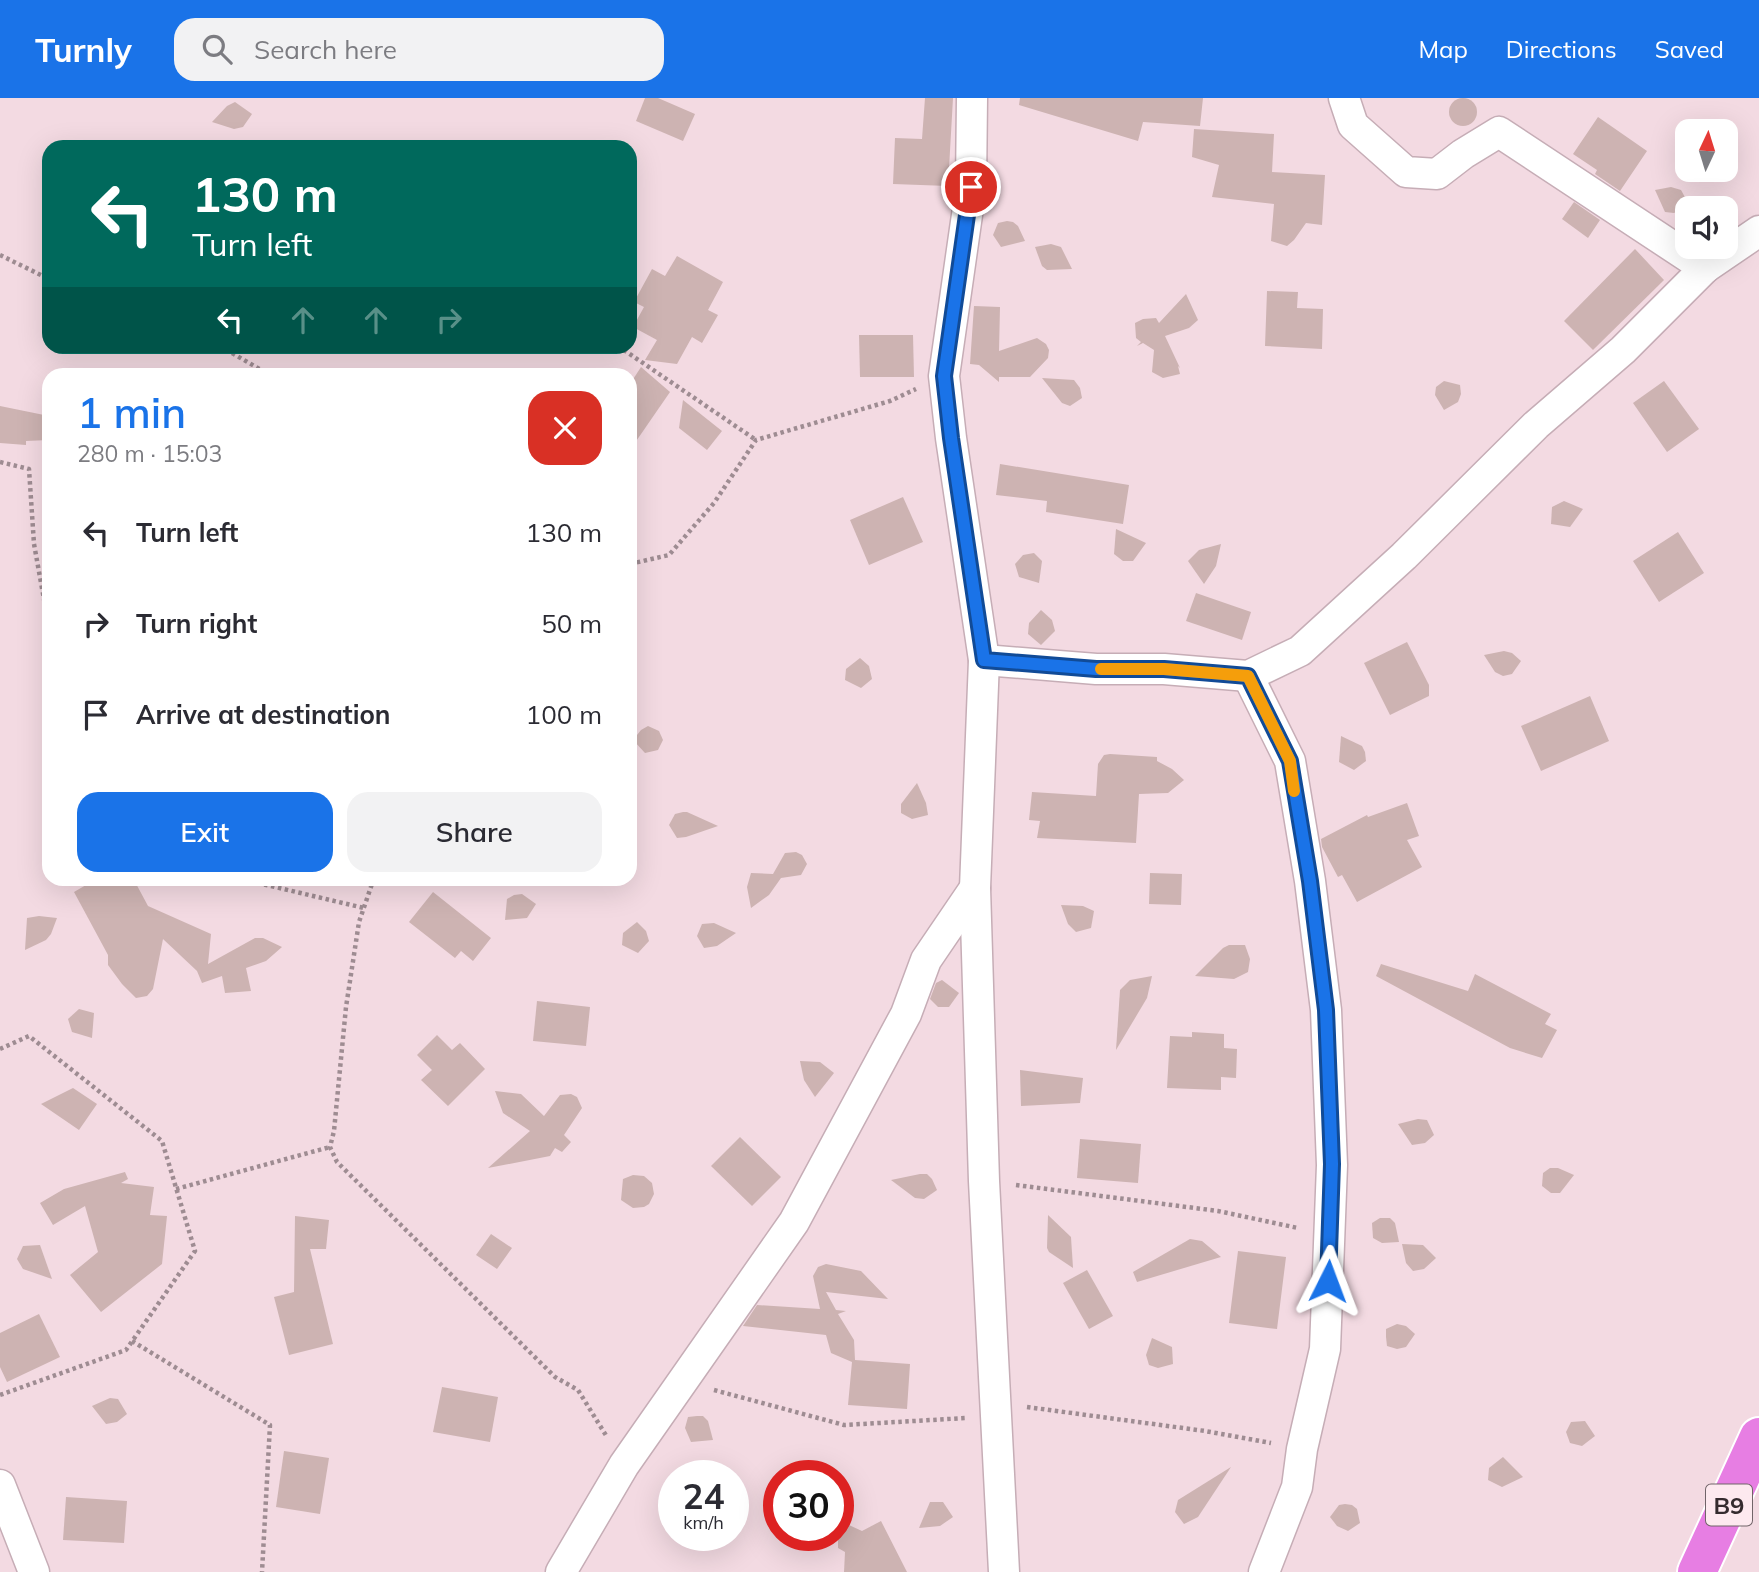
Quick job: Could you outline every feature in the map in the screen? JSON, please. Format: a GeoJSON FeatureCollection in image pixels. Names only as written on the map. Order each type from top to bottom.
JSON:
{"type":"FeatureCollection","features":[{"type":"Feature","properties":{"kind":"highway","name":"B9"},"geometry":{"type":"LineString","coordinates":[[1697,1572],[1759,1437]]}},
{"type":"Feature","properties":{"kind":"street"},"geometry":{"type":"LineString","coordinates":[[972,98],[971,187],[944,376],[984,660],[975,888],[984,1181],[1004,1572]]}},
{"type":"Feature","properties":{"kind":"street"},"geometry":{"type":"LineString","coordinates":[[1344,98],[1353,125],[1406,172],[1437,174],[1499,132],[1705,268]]}},
{"type":"Feature","properties":{"kind":"street"},"geometry":{"type":"LineString","coordinates":[[984,660],[1096,669],[1164,669],[1248,676],[1300,651],[1404,556],[1536,425],[1623,350],[1705,268],[1759,231]]}},
{"type":"Feature","properties":{"kind":"street"},"geometry":{"type":"LineString","coordinates":[[1248,676],[1290,761],[1310,881],[1326,1010],[1332,1164],[1325,1349],[1302,1449],[1297,1487],[1264,1572]]}},
{"type":"Feature","properties":{"kind":"street"},"geometry":{"type":"LineString","coordinates":[[561,1572],[624,1465],[794,1222],[906,1014],[926,960],[975,888]]}},
{"type":"Feature","properties":{"kind":"street"},"geometry":{"type":"LineString","coordinates":[[0,1485],[34,1572]]}},
{"type":"Feature","properties":{"kind":"path"},"geometry":{"type":"LineString","coordinates":[[0,255],[42,276]]}},
{"type":"Feature","properties":{"kind":"path"},"geometry":{"type":"LineString","coordinates":[[234,354],[258,368]]}},
{"type":"Feature","properties":{"kind":"path"},"geometry":{"type":"LineString","coordinates":[[630,354],[756,440]]}},
{"type":"Feature","properties":{"kind":"path"},"geometry":{"type":"LineString","coordinates":[[637,562],[669,555],[714,503],[756,440],[890,401],[944,376]]}},
{"type":"Feature","properties":{"kind":"path"},"geometry":{"type":"LineString","coordinates":[[0,462],[29,469],[34,544],[42,588]]}},
{"type":"Feature","properties":{"kind":"path"},"geometry":{"type":"LineString","coordinates":[[271,886],[364,908]]}},
{"type":"Feature","properties":{"kind":"path"},"geometry":{"type":"LineString","coordinates":[[371,886],[359,922],[330,1147],[337,1162],[478,1303],[555,1377],[578,1390],[624,1465]]}},
{"type":"Feature","properties":{"kind":"path"},"geometry":{"type":"LineString","coordinates":[[0,1049],[29,1036],[162,1141],[195,1251],[126,1350],[0,1395]]}},
{"type":"Feature","properties":{"kind":"path"},"geometry":{"type":"LineString","coordinates":[[176,1189],[330,1147]]}},
{"type":"Feature","properties":{"kind":"path"},"geometry":{"type":"LineString","coordinates":[[984,1181],[1218,1212],[1330,1235]]}},
{"type":"Feature","properties":{"kind":"path"},"geometry":{"type":"LineString","coordinates":[[132,1341],[270,1425],[262,1572]]}},
{"type":"Feature","properties":{"kind":"path"},"geometry":{"type":"LineString","coordinates":[[683,1382],[844,1424],[996,1410],[1205,1431],[1302,1449]]}},
{"type":"Feature","properties":{"kind":"building"},"geometry":{"type":"Polygon","coordinates":[[[645,98],[658,98],[695,114],[683,141],[636,121],[645,98]]]}},
{"type":"Feature","properties":{"kind":"building"},"geometry":{"type":"Polygon","coordinates":[[[925,98],[953,98],[948,186],[893,184],[895,138],[922,139],[925,98]]]}},
{"type":"Feature","properties":{"kind":"building"},"geometry":{"type":"Polygon","coordinates":[[[1020,98],[1203,98],[1200,126],[1143,122],[1138,141],[1019,105],[1020,98]]]}},
{"type":"Feature","properties":{"kind":"building"},"geometry":{"type":"Polygon","coordinates":[[[1463,98],[1473,102],[1477,112],[1473,122],[1463,126],[1453,122],[1449,112],[1453,102],[1463,98]]]}},
{"type":"Feature","properties":{"kind":"building"},"geometry":{"type":"Polygon","coordinates":[[[235,102],[252,114],[243,127],[234,129],[212,122],[227,106],[235,102]]]}},
{"type":"Feature","properties":{"kind":"building"},"geometry":{"type":"Polygon","coordinates":[[[1598,117],[1647,151],[1620,191],[1595,174],[1597,170],[1573,154],[1598,117]]]}},
{"type":"Feature","properties":{"kind":"building"},"geometry":{"type":"Polygon","coordinates":[[[1194,129],[1274,134],[1272,172],[1325,175],[1322,225],[1306,223],[1287,246],[1271,241],[1274,204],[1212,197],[1219,165],[1192,157],[1194,129]]]}},
{"type":"Feature","properties":{"kind":"building"},"geometry":{"type":"Polygon","coordinates":[[[1671,187],[1681,190],[1684,196],[1675,196],[1675,212],[1665,212],[1655,190],[1671,187]]]}},
{"type":"Feature","properties":{"kind":"building"},"geometry":{"type":"Polygon","coordinates":[[[1574,202],[1600,220],[1588,238],[1562,219],[1574,202]]]}},
{"type":"Feature","properties":{"kind":"building"},"geometry":{"type":"Polygon","coordinates":[[[1007,221],[1018,226],[1025,241],[1001,247],[993,235],[998,223],[1007,221]]]}},
{"type":"Feature","properties":{"kind":"building"},"geometry":{"type":"Polygon","coordinates":[[[1051,244],[1061,247],[1072,269],[1047,270],[1042,266],[1035,247],[1051,244]]]}},
{"type":"Feature","properties":{"kind":"building"},"geometry":{"type":"Polygon","coordinates":[[[1635,249],[1664,280],[1593,350],[1564,321],[1635,249]]]}},
{"type":"Feature","properties":{"kind":"building"},"geometry":{"type":"Polygon","coordinates":[[[677,256],[723,282],[708,310],[718,315],[702,343],[692,337],[677,364],[645,360],[657,340],[637,329],[637,320],[644,307],[637,304],[637,296],[652,269],[665,276],[677,256]]]}},
{"type":"Feature","properties":{"kind":"building"},"geometry":{"type":"Polygon","coordinates":[[[1267,291],[1298,292],[1297,308],[1323,309],[1322,349],[1265,346],[1267,291]]]}},
{"type":"Feature","properties":{"kind":"building"},"geometry":{"type":"Polygon","coordinates":[[[1186,294],[1198,320],[1189,328],[1165,336],[1180,368],[1178,366],[1180,374],[1163,378],[1152,372],[1154,350],[1143,343],[1137,346],[1141,342],[1136,338],[1135,323],[1156,318],[1159,323],[1186,294]]]}},
{"type":"Feature","properties":{"kind":"building"},"geometry":{"type":"Polygon","coordinates":[[[974,306],[1000,307],[999,351],[1037,338],[1046,344],[1049,350],[1048,358],[1030,377],[999,377],[999,382],[979,365],[970,364],[974,306]]]}},
{"type":"Feature","properties":{"kind":"building"},"geometry":{"type":"Polygon","coordinates":[[[859,335],[913,335],[914,377],[860,377],[859,335]]]}},
{"type":"Feature","properties":{"kind":"building"},"geometry":{"type":"Polygon","coordinates":[[[641,367],[670,392],[637,440],[637,373],[641,367]]]}},
{"type":"Feature","properties":{"kind":"building"},"geometry":{"type":"Polygon","coordinates":[[[1042,378],[1074,380],[1080,388],[1082,398],[1070,406],[1062,403],[1042,378]]]}},
{"type":"Feature","properties":{"kind":"building"},"geometry":{"type":"Polygon","coordinates":[[[1444,381],[1460,385],[1461,394],[1458,402],[1444,410],[1435,395],[1436,387],[1444,381]]]}},
{"type":"Feature","properties":{"kind":"building"},"geometry":{"type":"Polygon","coordinates":[[[1664,381],[1699,429],[1667,452],[1633,403],[1664,381]]]}},
{"type":"Feature","properties":{"kind":"building"},"geometry":{"type":"Polygon","coordinates":[[[683,400],[722,431],[707,450],[679,428],[683,400]]]}},
{"type":"Feature","properties":{"kind":"building"},"geometry":{"type":"Polygon","coordinates":[[[0,406],[42,415],[42,440],[26,441],[26,445],[0,443],[0,406]]]}},
{"type":"Feature","properties":{"kind":"building"},"geometry":{"type":"Polygon","coordinates":[[[1000,464],[1129,485],[1123,524],[1046,512],[1047,501],[996,495],[1000,464]]]}},
{"type":"Feature","properties":{"kind":"building"},"geometry":{"type":"Polygon","coordinates":[[[903,497],[923,542],[869,565],[850,520],[903,497]]]}},
{"type":"Feature","properties":{"kind":"building"},"geometry":{"type":"Polygon","coordinates":[[[1564,501],[1583,509],[1570,527],[1551,524],[1552,507],[1564,501]]]}},
{"type":"Feature","properties":{"kind":"building"},"geometry":{"type":"Polygon","coordinates":[[[1116,529],[1146,543],[1133,561],[1123,561],[1114,554],[1116,529]]]}},
{"type":"Feature","properties":{"kind":"building"},"geometry":{"type":"Polygon","coordinates":[[[1678,532],[1704,573],[1659,602],[1633,561],[1678,532]]]}},
{"type":"Feature","properties":{"kind":"building"},"geometry":{"type":"Polygon","coordinates":[[[1221,544],[1216,566],[1204,584],[1188,561],[1199,550],[1221,544]]]}},
{"type":"Feature","properties":{"kind":"building"},"geometry":{"type":"Polygon","coordinates":[[[1034,553],[1042,561],[1039,583],[1019,577],[1015,564],[1023,555],[1034,553]]]}},
{"type":"Feature","properties":{"kind":"building"},"geometry":{"type":"Polygon","coordinates":[[[1196,593],[1251,612],[1242,640],[1186,621],[1196,593]]]}},
{"type":"Feature","properties":{"kind":"building"},"geometry":{"type":"Polygon","coordinates":[[[1041,610],[1052,620],[1055,631],[1041,645],[1028,634],[1029,623],[1041,610]]]}},
{"type":"Feature","properties":{"kind":"building"},"geometry":{"type":"Polygon","coordinates":[[[1407,642],[1429,685],[1429,696],[1390,715],[1364,663],[1407,642]]]}},
{"type":"Feature","properties":{"kind":"building"},"geometry":{"type":"Polygon","coordinates":[[[1504,651],[1512,653],[1521,661],[1512,674],[1503,676],[1495,672],[1484,655],[1504,651]]]}},
{"type":"Feature","properties":{"kind":"building"},"geometry":{"type":"Polygon","coordinates":[[[860,658],[869,666],[872,679],[861,688],[845,680],[846,669],[860,658]]]}},
{"type":"Feature","properties":{"kind":"building"},"geometry":{"type":"Polygon","coordinates":[[[1590,696],[1609,741],[1541,771],[1521,726],[1590,696]]]}},
{"type":"Feature","properties":{"kind":"building"},"geometry":{"type":"Polygon","coordinates":[[[648,726],[659,731],[663,740],[658,750],[645,753],[637,744],[637,735],[648,726]]]}},
{"type":"Feature","properties":{"kind":"building"},"geometry":{"type":"Polygon","coordinates":[[[1341,736],[1362,746],[1365,752],[1366,761],[1354,770],[1339,762],[1341,736]]]}},
{"type":"Feature","properties":{"kind":"building"},"geometry":{"type":"Polygon","coordinates":[[[1104,755],[1157,757],[1157,761],[1184,780],[1168,793],[1139,794],[1136,843],[1037,838],[1040,821],[1029,820],[1032,792],[1096,796],[1098,764],[1104,755]]]}},
{"type":"Feature","properties":{"kind":"building"},"geometry":{"type":"Polygon","coordinates":[[[917,783],[928,815],[912,819],[901,813],[901,804],[917,783]]]}},
{"type":"Feature","properties":{"kind":"building"},"geometry":{"type":"Polygon","coordinates":[[[1407,803],[1419,836],[1407,840],[1422,867],[1357,902],[1342,875],[1338,877],[1322,847],[1321,839],[1367,815],[1368,817],[1407,803]]]}},
{"type":"Feature","properties":{"kind":"building"},"geometry":{"type":"Polygon","coordinates":[[[683,812],[718,826],[677,838],[669,825],[675,814],[683,812]]]}},
{"type":"Feature","properties":{"kind":"building"},"geometry":{"type":"Polygon","coordinates":[[[796,852],[802,855],[807,864],[801,875],[781,878],[769,895],[751,908],[747,887],[751,873],[773,874],[785,853],[796,852]]]}},
{"type":"Feature","properties":{"kind":"building"},"geometry":{"type":"Polygon","coordinates":[[[1150,873],[1182,874],[1181,905],[1149,904],[1150,873]]]}},
{"type":"Feature","properties":{"kind":"building"},"geometry":{"type":"Polygon","coordinates":[[[84,886],[137,886],[148,906],[211,934],[208,964],[255,938],[263,938],[282,947],[266,961],[246,968],[251,991],[225,993],[222,976],[202,983],[197,971],[163,939],[153,989],[147,996],[136,998],[108,965],[108,955],[74,892],[84,886]]]}},
{"type":"Feature","properties":{"kind":"building"},"geometry":{"type":"Polygon","coordinates":[[[433,892],[491,938],[473,961],[461,951],[455,958],[409,922],[433,892]]]}},
{"type":"Feature","properties":{"kind":"building"},"geometry":{"type":"Polygon","coordinates":[[[522,894],[536,904],[527,918],[505,920],[507,899],[522,894]]]}},
{"type":"Feature","properties":{"kind":"building"},"geometry":{"type":"Polygon","coordinates":[[[1061,905],[1083,906],[1094,911],[1091,928],[1076,932],[1068,924],[1061,905]]]}},
{"type":"Feature","properties":{"kind":"building"},"geometry":{"type":"Polygon","coordinates":[[[27,918],[57,918],[46,940],[25,950],[27,918]]]}},
{"type":"Feature","properties":{"kind":"building"},"geometry":{"type":"Polygon","coordinates":[[[637,922],[646,931],[649,941],[638,953],[622,945],[623,933],[637,922]]]}},
{"type":"Feature","properties":{"kind":"building"},"geometry":{"type":"Polygon","coordinates":[[[714,923],[736,933],[717,946],[704,948],[697,936],[702,924],[714,923]]]}},
{"type":"Feature","properties":{"kind":"building"},"geometry":{"type":"Polygon","coordinates":[[[1229,945],[1245,945],[1250,959],[1248,972],[1234,979],[1195,976],[1223,948],[1229,945]]]}},
{"type":"Feature","properties":{"kind":"building"},"geometry":{"type":"Polygon","coordinates":[[[1381,964],[1468,991],[1475,974],[1551,1014],[1545,1024],[1557,1030],[1542,1058],[1510,1048],[1376,976],[1381,964]]]}},
{"type":"Feature","properties":{"kind":"building"},"geometry":{"type":"Polygon","coordinates":[[[1152,976],[1147,998],[1116,1050],[1120,990],[1130,980],[1152,976]]]}},
{"type":"Feature","properties":{"kind":"building"},"geometry":{"type":"Polygon","coordinates":[[[942,980],[959,993],[949,1007],[938,1007],[930,999],[936,983],[942,980]]]}},
{"type":"Feature","properties":{"kind":"building"},"geometry":{"type":"Polygon","coordinates":[[[537,1001],[590,1007],[586,1046],[533,1041],[537,1001]]]}},
{"type":"Feature","properties":{"kind":"building"},"geometry":{"type":"Polygon","coordinates":[[[79,1009],[94,1013],[92,1038],[72,1032],[68,1019],[79,1009]]]}},
{"type":"Feature","properties":{"kind":"building"},"geometry":{"type":"Polygon","coordinates":[[[1192,1032],[1224,1034],[1224,1048],[1237,1049],[1236,1078],[1221,1077],[1221,1090],[1167,1088],[1170,1036],[1192,1037],[1192,1032]]]}},
{"type":"Feature","properties":{"kind":"building"},"geometry":{"type":"Polygon","coordinates":[[[437,1035],[452,1050],[460,1043],[485,1069],[448,1106],[421,1080],[432,1070],[417,1055],[437,1035]]]}},
{"type":"Feature","properties":{"kind":"building"},"geometry":{"type":"Polygon","coordinates":[[[800,1061],[820,1062],[834,1073],[815,1097],[804,1080],[800,1061]]]}},
{"type":"Feature","properties":{"kind":"building"},"geometry":{"type":"Polygon","coordinates":[[[1020,1070],[1083,1078],[1080,1103],[1021,1106],[1020,1070]]]}},
{"type":"Feature","properties":{"kind":"building"},"geometry":{"type":"Polygon","coordinates":[[[73,1088],[97,1104],[79,1130],[41,1104],[73,1088]]]}},
{"type":"Feature","properties":{"kind":"building"},"geometry":{"type":"Polygon","coordinates":[[[495,1091],[521,1094],[544,1116],[560,1095],[571,1094],[577,1097],[582,1108],[564,1135],[571,1142],[562,1152],[555,1148],[550,1156],[488,1168],[530,1131],[503,1113],[495,1091]]]}},
{"type":"Feature","properties":{"kind":"building"},"geometry":{"type":"Polygon","coordinates":[[[1418,1119],[1427,1120],[1434,1135],[1425,1143],[1412,1145],[1398,1124],[1418,1119]]]}},
{"type":"Feature","properties":{"kind":"building"},"geometry":{"type":"Polygon","coordinates":[[[740,1137],[781,1177],[752,1206],[711,1166],[740,1137]]]}},
{"type":"Feature","properties":{"kind":"building"},"geometry":{"type":"Polygon","coordinates":[[[1080,1139],[1141,1144],[1138,1183],[1077,1178],[1080,1139]]]}},
{"type":"Feature","properties":{"kind":"building"},"geometry":{"type":"Polygon","coordinates":[[[1550,1168],[1558,1168],[1574,1175],[1560,1193],[1551,1193],[1542,1186],[1543,1173],[1550,1168]]]}},
{"type":"Feature","properties":{"kind":"building"},"geometry":{"type":"Polygon","coordinates":[[[125,1172],[128,1179],[121,1183],[154,1187],[150,1215],[167,1216],[162,1264],[101,1312],[70,1275],[98,1252],[85,1206],[53,1225],[40,1203],[64,1189],[125,1172]]]}},
{"type":"Feature","properties":{"kind":"building"},"geometry":{"type":"Polygon","coordinates":[[[927,1174],[937,1190],[924,1199],[915,1198],[891,1180],[927,1174]]]}},
{"type":"Feature","properties":{"kind":"building"},"geometry":{"type":"Polygon","coordinates":[[[633,1175],[644,1176],[652,1183],[654,1194],[649,1204],[644,1207],[633,1208],[621,1200],[623,1179],[633,1175]]]}},
{"type":"Feature","properties":{"kind":"building"},"geometry":{"type":"Polygon","coordinates":[[[1048,1215],[1071,1237],[1073,1268],[1047,1248],[1048,1215]]]}},
{"type":"Feature","properties":{"kind":"building"},"geometry":{"type":"Polygon","coordinates":[[[295,1216],[329,1220],[326,1249],[310,1249],[333,1344],[289,1355],[274,1297],[294,1292],[295,1216]]]}},
{"type":"Feature","properties":{"kind":"building"},"geometry":{"type":"Polygon","coordinates":[[[1380,1218],[1390,1218],[1395,1223],[1399,1242],[1382,1243],[1373,1238],[1372,1223],[1380,1218]]]}},
{"type":"Feature","properties":{"kind":"building"},"geometry":{"type":"Polygon","coordinates":[[[491,1234],[512,1248],[497,1269],[476,1255],[491,1234]]]}},
{"type":"Feature","properties":{"kind":"building"},"geometry":{"type":"Polygon","coordinates":[[[1190,1239],[1202,1241],[1221,1257],[1137,1282],[1133,1272],[1190,1239]]]}},
{"type":"Feature","properties":{"kind":"building"},"geometry":{"type":"Polygon","coordinates":[[[1402,1244],[1423,1245],[1436,1258],[1424,1269],[1413,1271],[1406,1263],[1402,1244]]]}},
{"type":"Feature","properties":{"kind":"building"},"geometry":{"type":"Polygon","coordinates":[[[40,1245],[52,1279],[23,1269],[17,1259],[23,1246],[40,1245]]]}},
{"type":"Feature","properties":{"kind":"building"},"geometry":{"type":"Polygon","coordinates":[[[1238,1251],[1286,1257],[1277,1329],[1229,1323],[1238,1251]]]}},
{"type":"Feature","properties":{"kind":"building"},"geometry":{"type":"Polygon","coordinates":[[[826,1264],[861,1271],[888,1299],[826,1292],[836,1310],[846,1311],[838,1314],[854,1340],[855,1360],[910,1364],[907,1409],[848,1405],[852,1362],[831,1353],[826,1335],[743,1326],[757,1305],[820,1309],[813,1276],[818,1267],[826,1264]]]}},
{"type":"Feature","properties":{"kind":"building"},"geometry":{"type":"Polygon","coordinates":[[[1087,1270],[1113,1316],[1089,1329],[1063,1283],[1087,1270]]]}},
{"type":"Feature","properties":{"kind":"building"},"geometry":{"type":"Polygon","coordinates":[[[39,1314],[60,1357],[7,1382],[0,1367],[0,1333],[39,1314]]]}},
{"type":"Feature","properties":{"kind":"building"},"geometry":{"type":"Polygon","coordinates":[[[1397,1324],[1406,1326],[1415,1334],[1406,1347],[1397,1349],[1387,1346],[1386,1329],[1397,1324]]]}},
{"type":"Feature","properties":{"kind":"building"},"geometry":{"type":"Polygon","coordinates":[[[1152,1338],[1172,1347],[1173,1364],[1158,1368],[1149,1365],[1146,1355],[1152,1338]]]}},
{"type":"Feature","properties":{"kind":"building"},"geometry":{"type":"Polygon","coordinates":[[[442,1387],[498,1397],[490,1442],[433,1432],[442,1387]]]}},
{"type":"Feature","properties":{"kind":"building"},"geometry":{"type":"Polygon","coordinates":[[[110,1398],[118,1399],[127,1414],[117,1422],[106,1424],[92,1406],[110,1398]]]}},
{"type":"Feature","properties":{"kind":"building"},"geometry":{"type":"Polygon","coordinates":[[[703,1416],[708,1421],[713,1440],[691,1442],[685,1428],[688,1417],[703,1416]]]}},
{"type":"Feature","properties":{"kind":"building"},"geometry":{"type":"Polygon","coordinates":[[[1585,1421],[1595,1436],[1582,1446],[1570,1443],[1566,1432],[1571,1422],[1585,1421]]]}},
{"type":"Feature","properties":{"kind":"building"},"geometry":{"type":"Polygon","coordinates":[[[284,1451],[329,1458],[320,1514],[276,1507],[284,1451]]]}},
{"type":"Feature","properties":{"kind":"building"},"geometry":{"type":"Polygon","coordinates":[[[1503,1457],[1523,1477],[1502,1487],[1488,1480],[1489,1468],[1503,1457]]]}},
{"type":"Feature","properties":{"kind":"building"},"geometry":{"type":"Polygon","coordinates":[[[1231,1467],[1198,1517],[1184,1524],[1175,1512],[1178,1500],[1231,1467]]]}},
{"type":"Feature","properties":{"kind":"building"},"geometry":{"type":"Polygon","coordinates":[[[66,1497],[127,1501],[124,1543],[63,1540],[66,1497]]]}},
{"type":"Feature","properties":{"kind":"building"},"geometry":{"type":"Polygon","coordinates":[[[930,1502],[943,1502],[953,1517],[940,1526],[919,1528],[930,1502]]]}},
{"type":"Feature","properties":{"kind":"building"},"geometry":{"type":"Polygon","coordinates":[[[1345,1504],[1357,1509],[1360,1523],[1348,1531],[1337,1526],[1330,1517],[1339,1505],[1345,1504]]]}},
{"type":"Feature","properties":{"kind":"building"},"geometry":{"type":"Polygon","coordinates":[[[881,1521],[907,1572],[844,1572],[845,1552],[854,1551],[854,1527],[862,1531],[881,1521]]]}},
{"type":"Feature","properties":{"kind":"slow traffic"},"geometry":{"type":"LineString","coordinates":[[1101,669],[1164,669],[1248,676],[1290,761],[1294,791]]}},
{"type":"Feature","properties":{"kind":"route"},"geometry":{"type":"LineString","coordinates":[[971,187],[944,376],[984,660],[1096,669],[1164,669],[1248,676],[1290,761],[1310,881],[1326,1010],[1332,1164],[1328,1281]]}}]}
